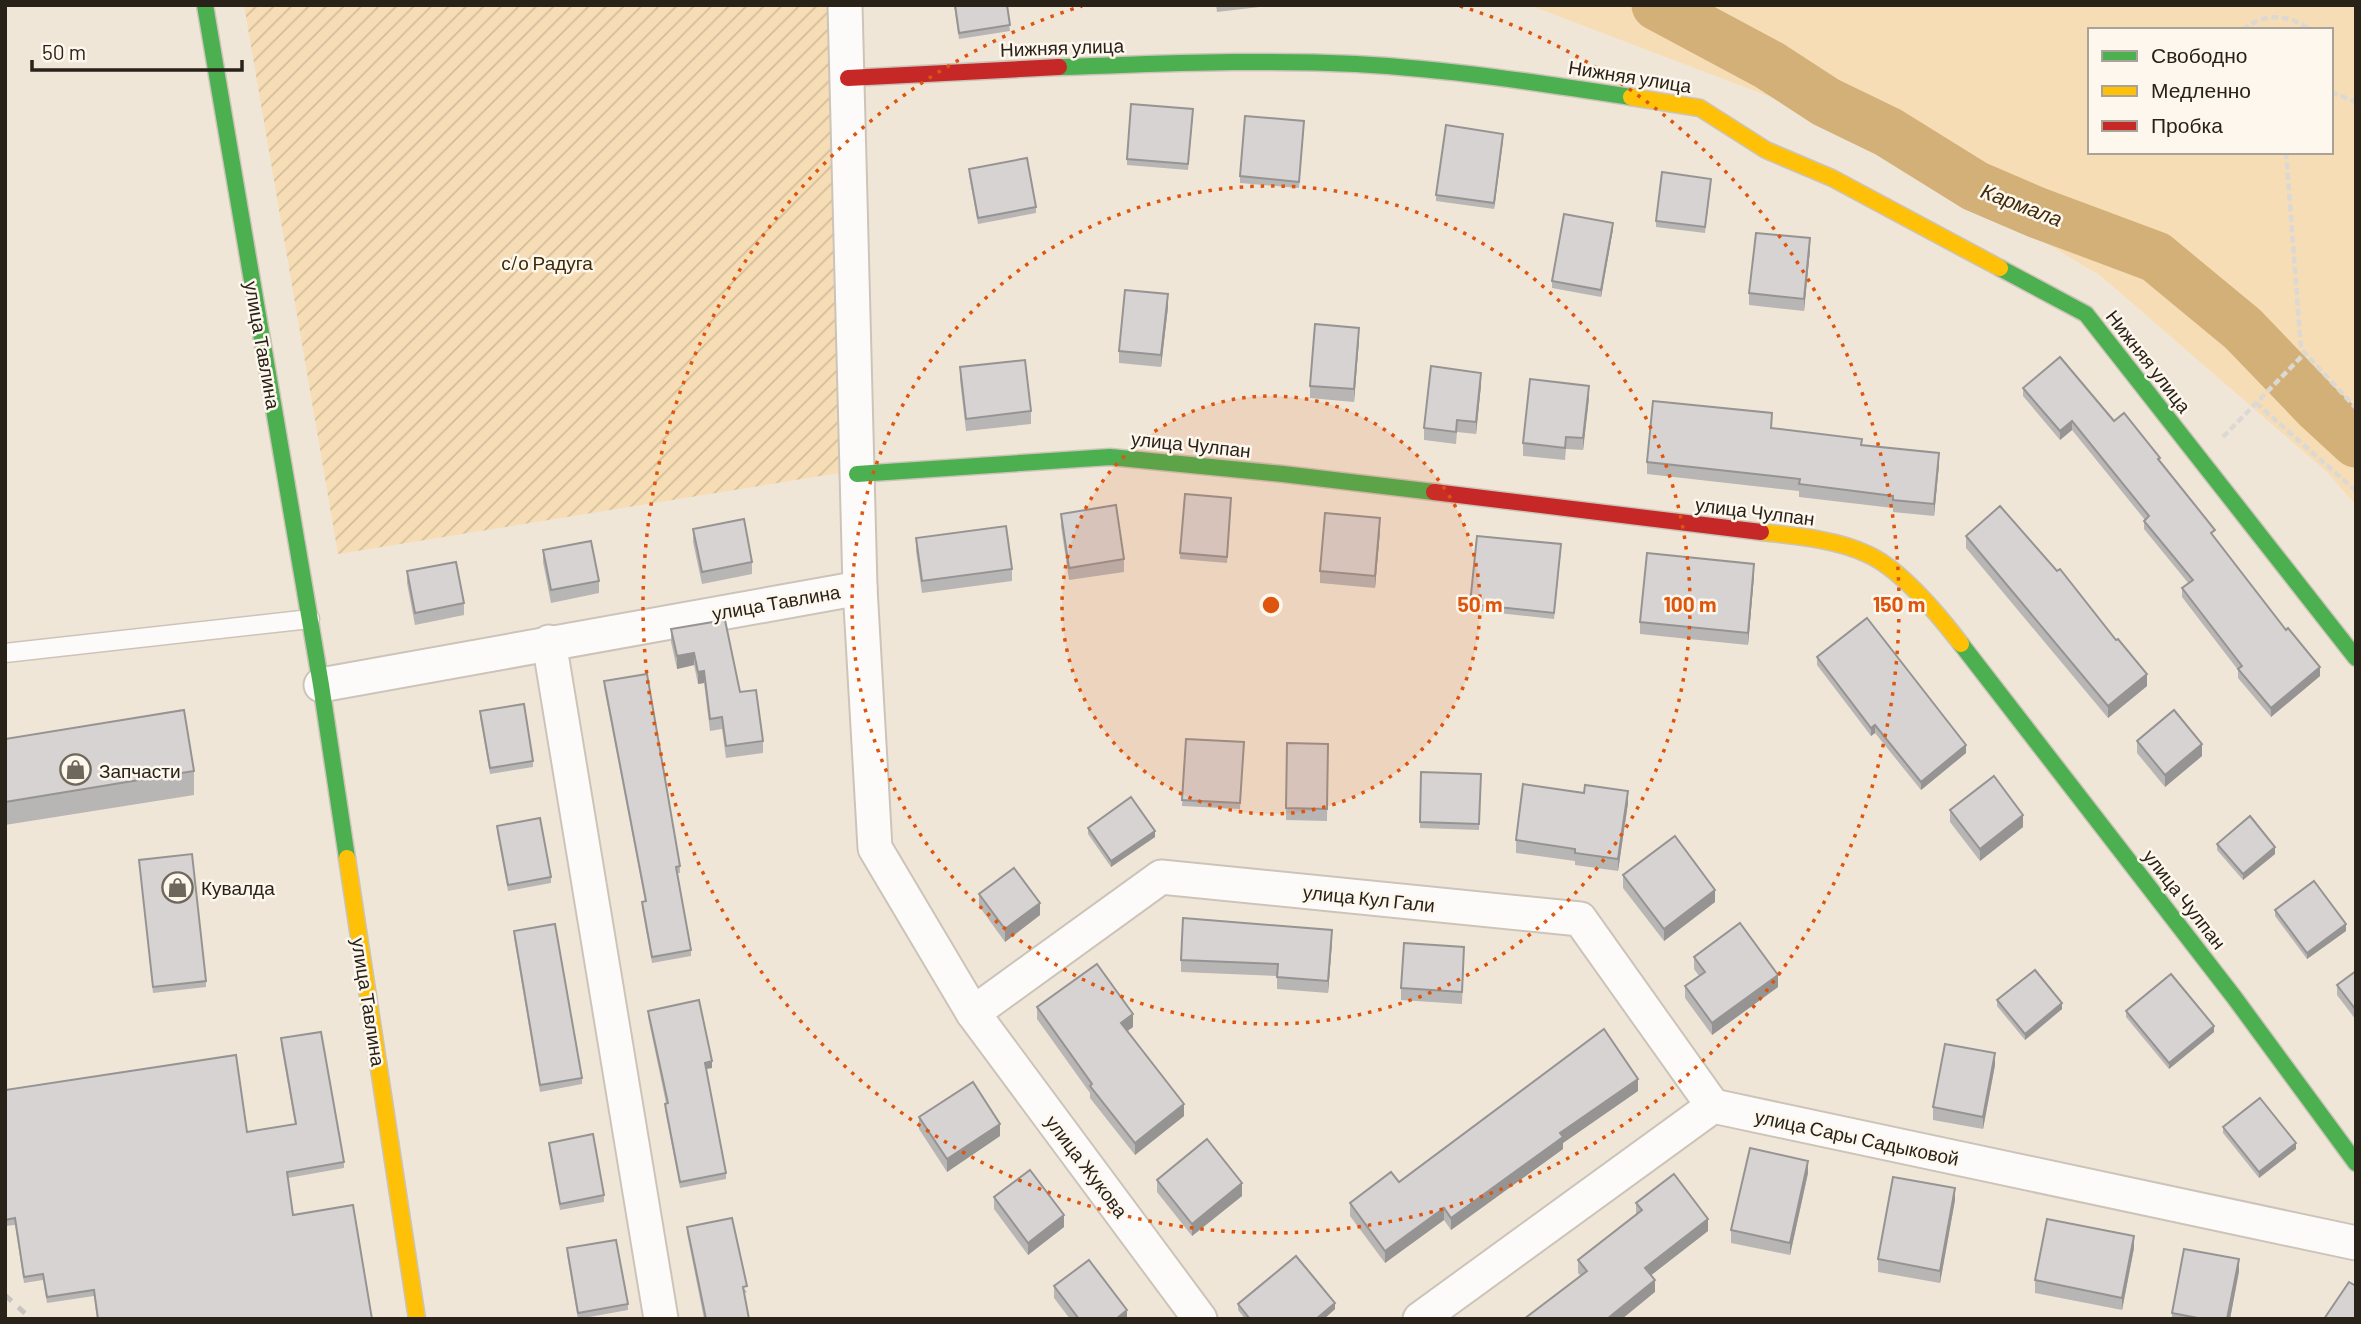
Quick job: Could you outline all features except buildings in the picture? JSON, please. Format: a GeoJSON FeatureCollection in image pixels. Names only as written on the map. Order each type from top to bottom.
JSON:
{"type":"FeatureCollection","features":[{"type":"Feature","properties":{"kind":"street","name":"улица Тавлина"},"geometry":{"type":"LineString","coordinates":[[205,5],[321,685],[417,1319]]}},
{"type":"Feature","properties":{"kind":"street","name":"улица Жукова"},"geometry":{"type":"LineString","coordinates":[[845,5],[860,587],[875,848],[973,1013],[1200,1319]]}},
{"type":"Feature","properties":{"kind":"street","name":"Нижняя улица"},"geometry":{"type":"LineString","coordinates":[[848,78],[1002,69],[1242,62],[1355,64],[1468,73],[1700,108],[1766,150],[1832,178],[2086,314],[2356,659]]}},
{"type":"Feature","properties":{"kind":"street","name":"улица Чулпан"},"geometry":{"type":"LineString","coordinates":[[857,474],[1110,457],[1283,474],[1812,538],[1868,554],[1903,579],[1937,613],[2234,997],[2356,1163]]}},
{"type":"Feature","properties":{"kind":"street","name":"улица Тавлина"},"geometry":{"type":"LineString","coordinates":[[321,685],[860,587]]}},
{"type":"Feature","properties":{"kind":"street"},"geometry":{"type":"LineString","coordinates":[[549,642],[661,1319]]}},
{"type":"Feature","properties":{"kind":"street","name":"улица Кул Гали"},"geometry":{"type":"LineString","coordinates":[[973,1013],[1161,877],[1580,919],[1713,1106]]}},
{"type":"Feature","properties":{"kind":"street"},"geometry":{"type":"LineString","coordinates":[[1420,1319],[1713,1106]]}},
{"type":"Feature","properties":{"kind":"street","name":"улица Сары Садыковой"},"geometry":{"type":"LineString","coordinates":[[1713,1106],[2356,1243]]}},
{"type":"Feature","properties":{"kind":"lane"},"geometry":{"type":"LineString","coordinates":[[5,653],[310,619]]}},
{"type":"Feature","properties":{"kind":"path"},"geometry":{"type":"LineString","coordinates":[[2245,28],[2267,18],[2284,17],[2300,22],[2308,28]]}},
{"type":"Feature","properties":{"kind":"path"},"geometry":{"type":"LineString","coordinates":[[2333,93],[2356,102]]}},
{"type":"Feature","properties":{"kind":"path"},"geometry":{"type":"LineString","coordinates":[[2286,154],[2301,349],[2356,408]]}},
{"type":"Feature","properties":{"kind":"path"},"geometry":{"type":"LineString","coordinates":[[2200,460],[2305,353]]}},
{"type":"Feature","properties":{"kind":"path"},"geometry":{"type":"LineString","coordinates":[[2258,401],[2356,491]]}},
{"type":"Feature","properties":{"kind":"green space","name":"с/о Радуга"},"geometry":{"type":"Polygon","coordinates":[[[244,5],[828,5],[834,119],[839,473],[338,554],[244,5]]]}},
{"type":"Feature","properties":{"kind":"green space"},"geometry":{"type":"Polygon","coordinates":[[[1529,5],[2356,5],[2356,505],[2327,472],[2101,276],[1860,131],[1529,5]]]}},
{"type":"Feature","properties":{"kind":"waterway","name":"Кармала"},"geometry":{"type":"LineString","coordinates":[[1657,5],[1769,65],[1826,102],[1888,132],[1975,186],[2038,213],[2156,257],[2243,329],[2318,407],[2356,442]]}},
{"type":"Feature","properties":{"kind":"railway"},"geometry":{"type":"LineString","coordinates":[[5,1295],[30,1318]]}},
{"type":"Feature","properties":{"kind":"traffic: fast"},"geometry":{"type":"LineString","coordinates":[[205,5],[321,685],[347,858]]}},
{"type":"Feature","properties":{"kind":"traffic: fast"},"geometry":{"type":"LineString","coordinates":[[1059,67],[1245,62],[1356,64],[1460,73],[1631,97]]}},
{"type":"Feature","properties":{"kind":"traffic: fast"},"geometry":{"type":"LineString","coordinates":[[2000,268],[2086,314],[2356,658]]}},
{"type":"Feature","properties":{"kind":"traffic: fast"},"geometry":{"type":"LineString","coordinates":[[857,474],[1110,457],[1434,492]]}},
{"type":"Feature","properties":{"kind":"traffic: fast"},"geometry":{"type":"LineString","coordinates":[[1961,644],[2234,997],[2356,1163]]}},
{"type":"Feature","properties":{"kind":"traffic: slow"},"geometry":{"type":"LineString","coordinates":[[1631,97],[1700,108],[1766,150],[1832,178],[2000,268]]}},
{"type":"Feature","properties":{"kind":"traffic: slow"},"geometry":{"type":"LineString","coordinates":[[1761,532],[1829,542],[1855,549],[1880,561],[1918,593],[1961,644]]}},
{"type":"Feature","properties":{"kind":"traffic: slow"},"geometry":{"type":"LineString","coordinates":[[347,858],[417,1319]]}},
{"type":"Feature","properties":{"kind":"traffic: jam"},"geometry":{"type":"LineString","coordinates":[[848,78],[1059,67]]}},
{"type":"Feature","properties":{"kind":"traffic: jam"},"geometry":{"type":"LineString","coordinates":[[1434,492],[1761,532]]}},
{"type":"Feature","properties":{"kind":"place","name":"Запчасти"},"geometry":{"type":"Point","coordinates":[76,770]}},
{"type":"Feature","properties":{"kind":"place","name":"Кувалда"},"geometry":{"type":"Point","coordinates":[178,887]}}]}
